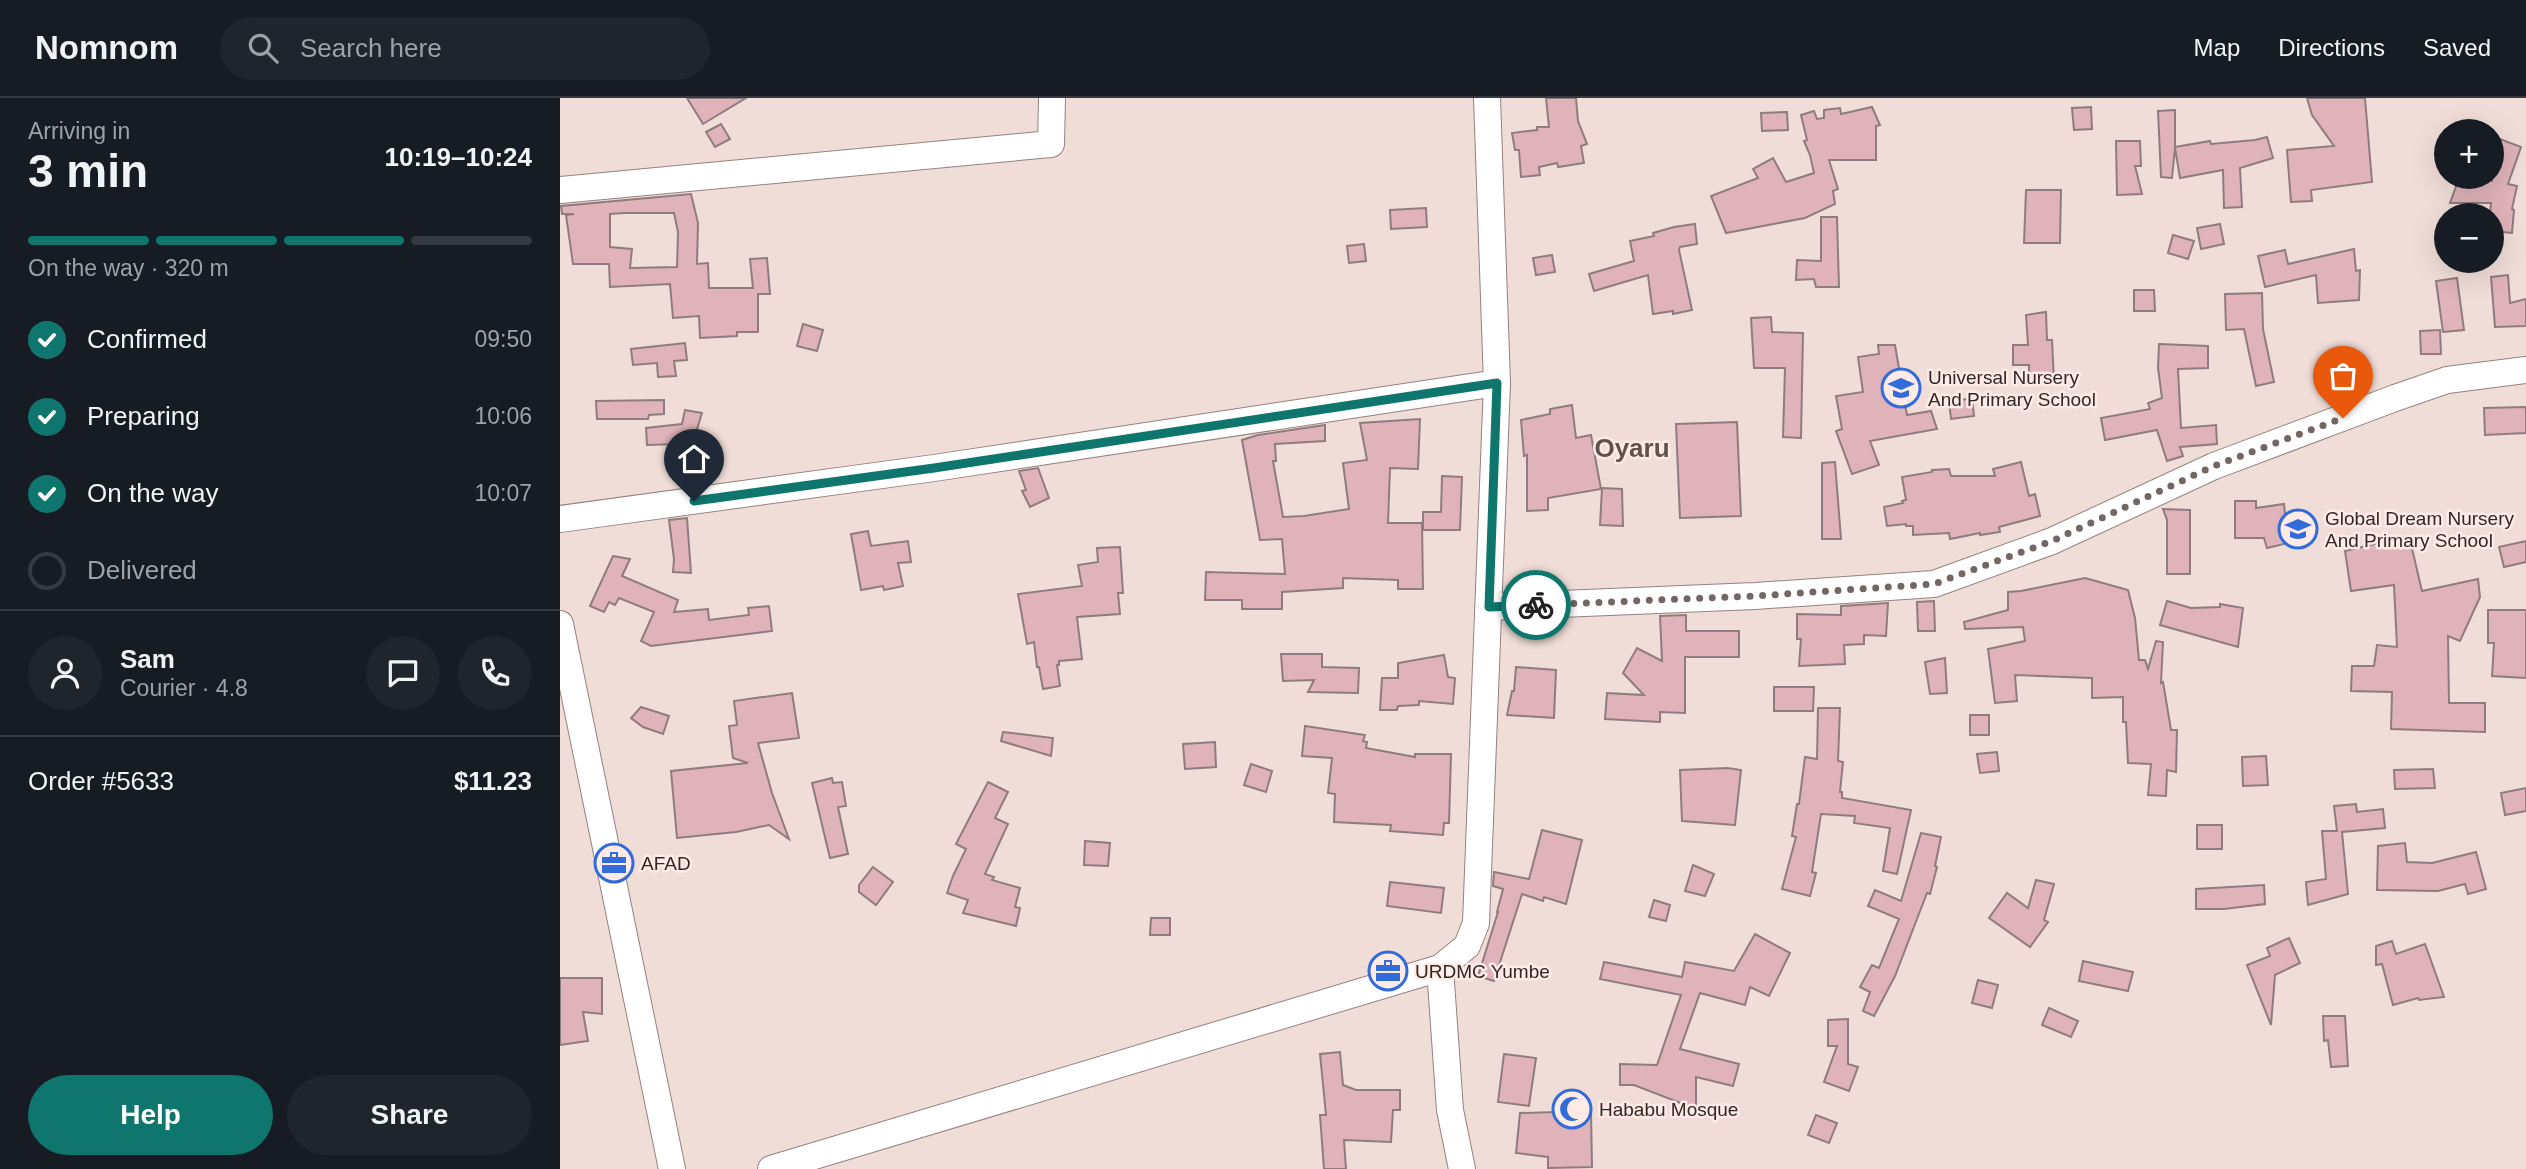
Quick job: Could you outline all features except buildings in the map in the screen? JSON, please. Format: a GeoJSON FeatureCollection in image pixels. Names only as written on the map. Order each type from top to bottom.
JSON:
{"type":"FeatureCollection","features":[{"type":"Feature","properties":{"kind":"street"},"geometry":{"type":"LineString","coordinates":[[560,190],[1051,144],[1052,98]]}},
{"type":"Feature","properties":{"kind":"street"},"geometry":{"type":"LineString","coordinates":[[771,1169],[1440,968],[1466,946],[1476,923],[1497,383],[1487,98]]}},
{"type":"Feature","properties":{"kind":"street"},"geometry":{"type":"LineString","coordinates":[[1489,607],[1755,596],[1934,584],[2052,541],[2214,466],[2395,398],[2447,380],[2526,370]]}},
{"type":"Feature","properties":{"kind":"street"},"geometry":{"type":"LineString","coordinates":[[560,519],[948,466],[1497,383]]}},
{"type":"Feature","properties":{"kind":"street"},"geometry":{"type":"LineString","coordinates":[[560,624],[673,1169]]}},
{"type":"Feature","properties":{"kind":"street"},"geometry":{"type":"LineString","coordinates":[[1440,968],[1450,1110],[1462,1169]]}},
{"type":"Feature","properties":{"kind":"way so far"},"geometry":{"type":"LineString","coordinates":[[1536,605],[1755,596],[1934,584],[2052,541],[2214,466],[2343,418]]}},
{"type":"Feature","properties":{"kind":"place","name":"Universal Nursery And Primary School"},"geometry":{"type":"Point","coordinates":[1901,388]}},
{"type":"Feature","properties":{"kind":"place","name":"Global Dream Nursery And Primary School"},"geometry":{"type":"Point","coordinates":[2298,529]}},
{"type":"Feature","properties":{"kind":"place","name":"AFAD"},"geometry":{"type":"Point","coordinates":[614,863]}},
{"type":"Feature","properties":{"kind":"place","name":"URDMC Yumbe"},"geometry":{"type":"Point","coordinates":[1388,971]}},
{"type":"Feature","properties":{"kind":"place","name":"Hababu Mosque"},"geometry":{"type":"Point","coordinates":[1572,1109]}},
{"type":"Feature","properties":{"kind":"district","name":"Oyaru"},"geometry":{"type":"Point","coordinates":[1632,448]}},
{"type":"Feature","properties":{"kind":"route"},"geometry":{"type":"LineString","coordinates":[[694,501],[934,468],[1497,383],[1489,607],[1536,605]]}}]}
